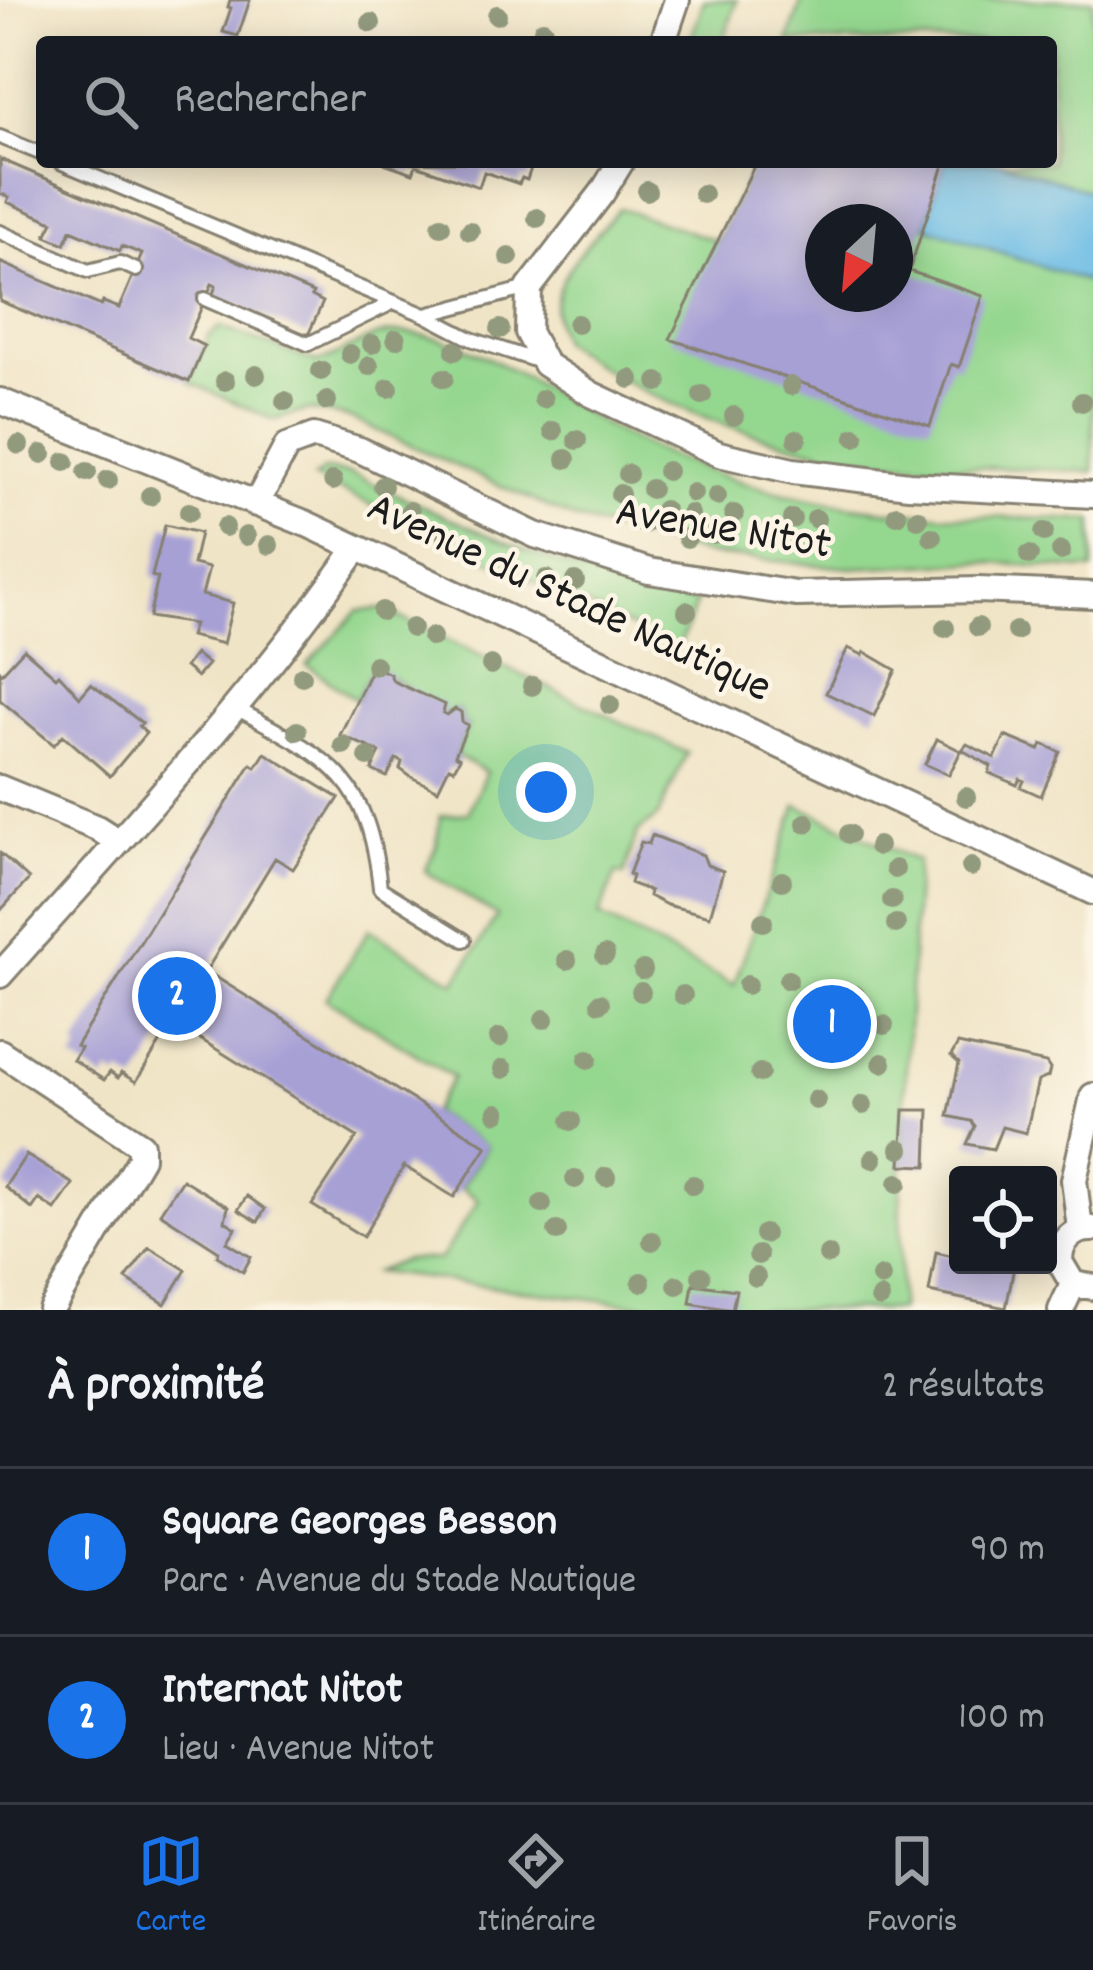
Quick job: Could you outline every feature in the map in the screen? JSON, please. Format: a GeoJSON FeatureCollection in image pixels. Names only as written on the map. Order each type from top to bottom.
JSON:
{"type":"FeatureCollection","features":[{"type":"Feature","properties":{"kind":"street"},"geometry":{"type":"LineString","coordinates":[[665,36],[677,0]]}},
{"type":"Feature","properties":{"kind":"street"},"geometry":{"type":"LineString","coordinates":[[544,364],[528,332],[530,288],[617,168]]}},
{"type":"Feature","properties":{"kind":"street","name":"Avenue Nitot"},"geometry":{"type":"LineString","coordinates":[[544,364],[591,394],[719,454],[793,471],[909,485],[1093,494]]}},
{"type":"Feature","properties":{"kind":"street","name":"Avenue du Stade Nautique"},"geometry":{"type":"LineString","coordinates":[[0,401],[356,548],[1093,892]]}},
{"type":"Feature","properties":{"kind":"street","name":"Avenue Nitot"},"geometry":{"type":"LineString","coordinates":[[256,504],[274,462],[287,446],[314,436],[360,450],[535,535],[649,572],[796,595],[978,590],[1093,595]]}},
{"type":"Feature","properties":{"kind":"street"},"geometry":{"type":"LineString","coordinates":[[0,975],[314,610],[356,548]]}},
{"type":"Feature","properties":{"kind":"street"},"geometry":{"type":"LineString","coordinates":[[0,788],[97,828],[119,842]]}},
{"type":"Feature","properties":{"kind":"street"},"geometry":{"type":"LineString","coordinates":[[0,1052],[141,1145],[141,1158],[51,1310]]}},
{"type":"Feature","properties":{"kind":"street"},"geometry":{"type":"LineString","coordinates":[[1061,1310],[1083,1286],[1063,1272],[1060,1252],[1064,1243],[1087,1229],[1074,1180],[1093,1096]]}},
{"type":"Feature","properties":{"kind":"lane"},"geometry":{"type":"LineString","coordinates":[[0,137],[36,152]]}},
{"type":"Feature","properties":{"kind":"lane"},"geometry":{"type":"LineString","coordinates":[[74,168],[471,338],[544,364]]}},
{"type":"Feature","properties":{"kind":"lane"},"geometry":{"type":"LineString","coordinates":[[0,232],[88,271],[120,262],[136,270]]}},
{"type":"Feature","properties":{"kind":"lane"},"geometry":{"type":"LineString","coordinates":[[424,315],[530,288]]}},
{"type":"Feature","properties":{"kind":"lane"},"geometry":{"type":"LineString","coordinates":[[205,299],[308,344],[394,302]]}},
{"type":"Feature","properties":{"kind":"lane"},"geometry":{"type":"LineString","coordinates":[[233,706],[308,748],[357,792],[376,844],[380,888],[464,940]]}},
{"type":"Feature","properties":{"kind":"green space"},"geometry":{"type":"Polygon","coordinates":[[[704,0],[737,0],[725,36],[692,36],[704,0]]]}},
{"type":"Feature","properties":{"kind":"green space"},"geometry":{"type":"Polygon","coordinates":[[[802,0],[1093,0],[1093,472],[954,466],[831,453],[709,419],[596,365],[562,342],[555,304],[568,270],[619,208],[717,241],[753,168],[1057,168],[1057,36],[790,36],[802,0]]]}},
{"type":"Feature","properties":{"kind":"green space"},"geometry":{"type":"Polygon","coordinates":[[[220,327],[316,362],[382,334],[450,342],[481,354],[650,448],[776,492],[911,513],[1093,520],[1093,570],[978,562],[850,568],[710,555],[577,520],[347,417],[308,410],[274,420],[189,382],[209,336],[220,327]]]}},
{"type":"Feature","properties":{"kind":"green space"},"geometry":{"type":"Polygon","coordinates":[[[325,470],[352,474],[564,565],[697,602],[678,649],[314,478],[325,470]]]}},
{"type":"Feature","properties":{"kind":"green space"},"geometry":{"type":"Polygon","coordinates":[[[382,609],[687,753],[658,816],[637,833],[624,875],[616,873],[599,916],[734,985],[797,805],[917,861],[901,1165],[900,1310],[681,1310],[375,1272],[404,1260],[440,1259],[479,1200],[461,1188],[487,1147],[432,1112],[453,1077],[326,999],[369,929],[455,982],[497,916],[425,871],[437,844],[440,816],[468,813],[486,772],[455,755],[468,725],[462,722],[461,712],[443,713],[378,668],[370,672],[356,700],[307,665],[358,611],[382,609]]]}},
{"type":"Feature","properties":{"kind":"water"},"geometry":{"type":"Polygon","coordinates":[[[943,168],[1019,168],[1093,192],[1093,284],[924,226],[943,168]]]}},
{"type":"Feature","properties":{"kind":"building"},"geometry":{"type":"Polygon","coordinates":[[[230,0],[250,0],[238,36],[223,32],[230,0]]]}},
{"type":"Feature","properties":{"kind":"building"},"geometry":{"type":"Polygon","coordinates":[[[0,159],[313,293],[323,302],[308,335],[212,296],[216,286],[212,284],[188,338],[204,346],[189,382],[0,301],[0,262],[101,306],[103,302],[119,308],[142,254],[122,246],[120,251],[71,230],[65,244],[46,236],[53,222],[7,202],[9,197],[0,193],[0,159]]]}},
{"type":"Feature","properties":{"kind":"building"},"geometry":{"type":"Polygon","coordinates":[[[425,168],[531,168],[527,180],[522,178],[519,184],[484,172],[479,187],[425,168]]]}},
{"type":"Feature","properties":{"kind":"building"},"geometry":{"type":"Polygon","coordinates":[[[753,168],[943,168],[913,259],[913,204],[805,204],[805,312],[913,312],[913,272],[983,296],[959,367],[951,364],[930,426],[670,339],[753,168]]]}},
{"type":"Feature","properties":{"kind":"building"},"geometry":{"type":"Polygon","coordinates":[[[165,525],[200,533],[193,564],[209,568],[202,595],[233,603],[223,644],[190,636],[194,624],[149,617],[158,578],[152,576],[165,525]]]}},
{"type":"Feature","properties":{"kind":"building"},"geometry":{"type":"Polygon","coordinates":[[[848,648],[896,670],[874,716],[826,693],[848,648]]]}},
{"type":"Feature","properties":{"kind":"building"},"geometry":{"type":"Polygon","coordinates":[[[24,649],[56,677],[59,674],[80,697],[91,684],[142,723],[139,726],[146,733],[110,776],[63,735],[54,745],[0,700],[0,671],[24,649]]]}},
{"type":"Feature","properties":{"kind":"building"},"geometry":{"type":"Polygon","coordinates":[[[195,654],[208,664],[197,677],[185,667],[195,654]]]}},
{"type":"Feature","properties":{"kind":"building"},"geometry":{"type":"Polygon","coordinates":[[[378,668],[393,681],[445,705],[443,713],[461,712],[462,722],[468,725],[455,755],[460,758],[454,769],[449,767],[438,790],[400,769],[402,762],[396,759],[387,777],[372,770],[380,752],[340,735],[370,672],[378,668]]]}},
{"type":"Feature","properties":{"kind":"building"},"geometry":{"type":"Polygon","coordinates":[[[1005,736],[1039,750],[1042,744],[1060,752],[1041,796],[1021,787],[1024,781],[1020,779],[1017,785],[989,773],[991,766],[962,750],[967,744],[995,758],[1005,736]]]}},
{"type":"Feature","properties":{"kind":"building"},"geometry":{"type":"Polygon","coordinates":[[[937,739],[961,751],[949,775],[925,764],[937,739]]]}},
{"type":"Feature","properties":{"kind":"building"},"geometry":{"type":"Polygon","coordinates":[[[265,753],[339,798],[293,869],[275,858],[206,971],[487,1146],[454,1197],[404,1166],[363,1237],[312,1205],[357,1137],[173,1022],[136,1082],[110,1072],[104,1080],[73,1060],[80,1048],[76,1046],[251,764],[256,767],[265,753]]]}},
{"type":"Feature","properties":{"kind":"building"},"geometry":{"type":"Polygon","coordinates":[[[652,835],[703,855],[707,865],[723,871],[710,916],[667,905],[630,883],[641,842],[649,844],[652,835]]]}},
{"type":"Feature","properties":{"kind":"building"},"geometry":{"type":"Polygon","coordinates":[[[0,853],[29,879],[0,911],[0,853]]]}},
{"type":"Feature","properties":{"kind":"building"},"geometry":{"type":"Polygon","coordinates":[[[958,1044],[1046,1063],[1048,1077],[1038,1081],[1026,1133],[1002,1127],[993,1149],[967,1144],[975,1126],[948,1116],[959,1063],[951,1056],[958,1044]]]}},
{"type":"Feature","properties":{"kind":"building"},"geometry":{"type":"Polygon","coordinates":[[[904,1110],[929,1110],[927,1166],[901,1165],[904,1110]]]}},
{"type":"Feature","properties":{"kind":"building"},"geometry":{"type":"Polygon","coordinates":[[[26,1155],[73,1184],[55,1210],[39,1199],[32,1209],[5,1187],[26,1155]]]}},
{"type":"Feature","properties":{"kind":"building"},"geometry":{"type":"Polygon","coordinates":[[[182,1179],[228,1207],[225,1221],[236,1228],[227,1242],[251,1257],[243,1272],[160,1213],[182,1179]]]}},
{"type":"Feature","properties":{"kind":"building"},"geometry":{"type":"Polygon","coordinates":[[[247,1196],[265,1209],[258,1222],[238,1210],[247,1196]]]}},
{"type":"Feature","properties":{"kind":"building"},"geometry":{"type":"Polygon","coordinates":[[[149,1247],[186,1270],[165,1304],[126,1279],[149,1247]]]}},
{"type":"Feature","properties":{"kind":"building"},"geometry":{"type":"Polygon","coordinates":[[[936,1252],[949,1255],[949,1274],[1013,1274],[1006,1308],[929,1292],[936,1252]]]}},
{"type":"Feature","properties":{"kind":"building"},"geometry":{"type":"Polygon","coordinates":[[[693,1284],[736,1290],[732,1310],[690,1303],[693,1284]]]}},
{"type":"Feature","properties":{"kind":"place","name":"Internat Nitot"},"geometry":{"type":"Point","coordinates":[177,996]}},
{"type":"Feature","properties":{"kind":"place","name":"Square Georges Besson"},"geometry":{"type":"Point","coordinates":[832,1024]}}]}
